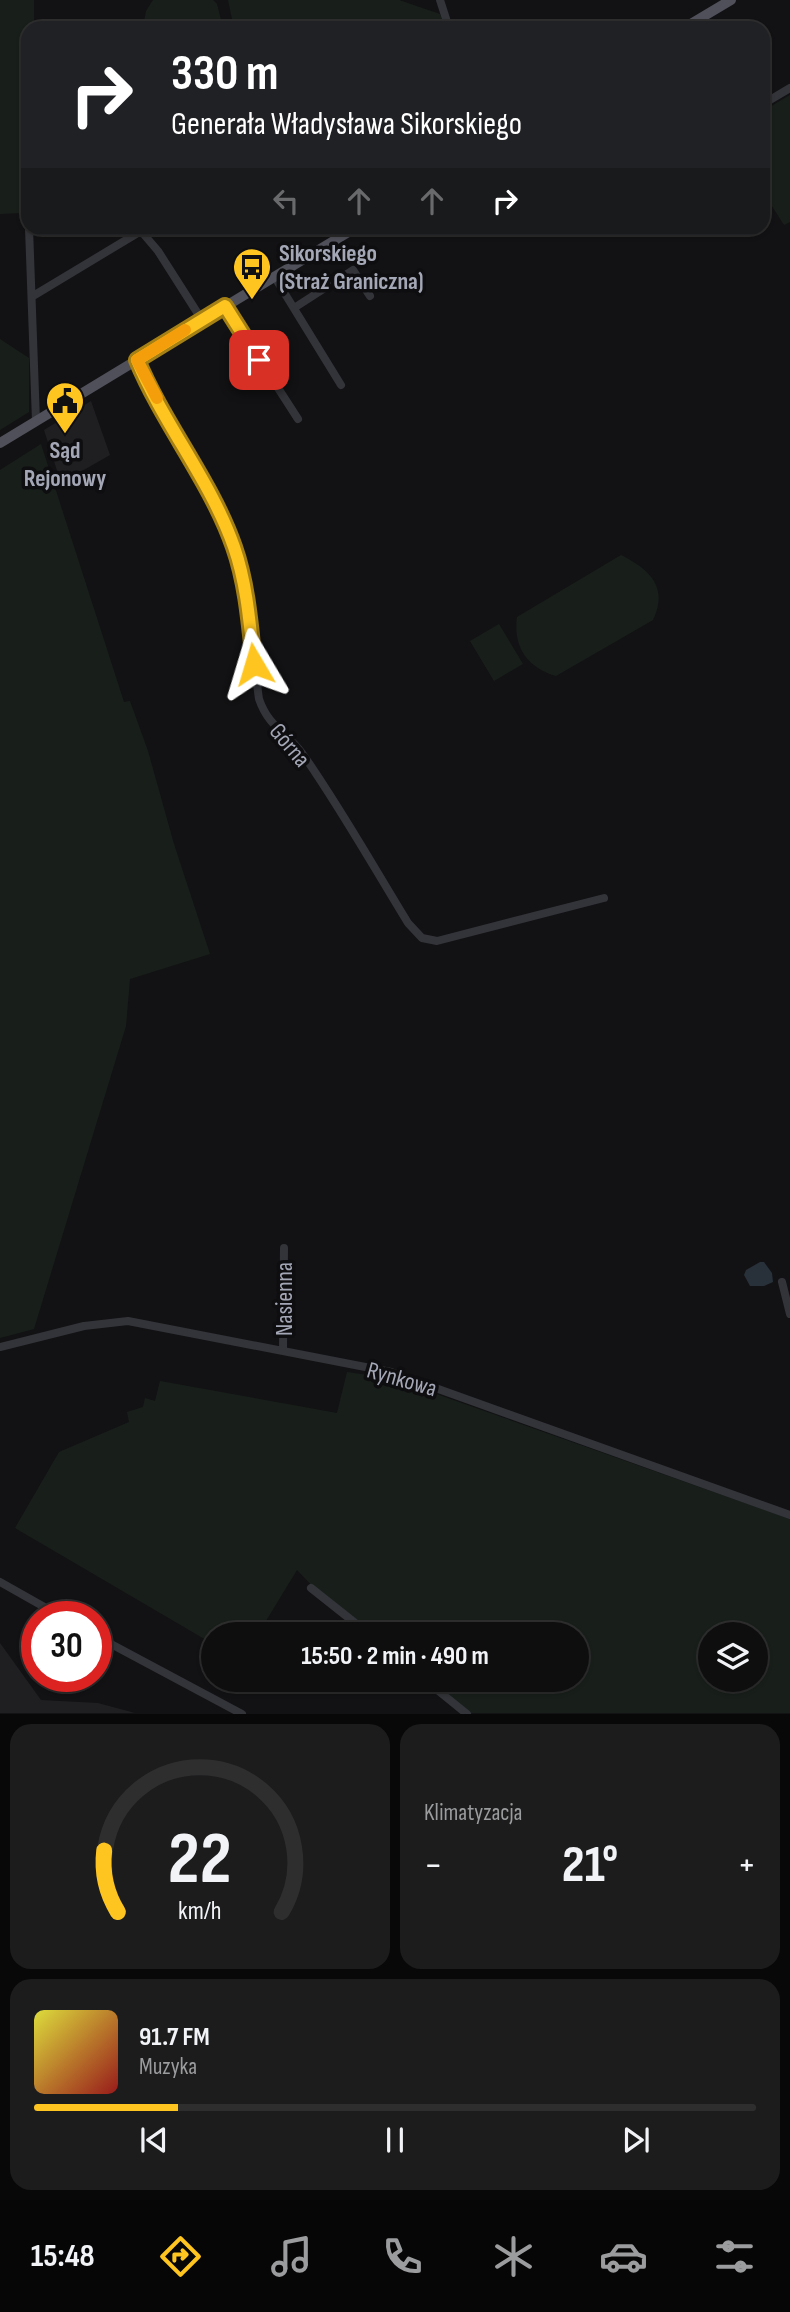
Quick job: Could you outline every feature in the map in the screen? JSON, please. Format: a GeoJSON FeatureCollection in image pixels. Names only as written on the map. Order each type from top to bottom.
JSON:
{"type":"FeatureCollection","features":[{"type":"Feature","properties":{"kind":"main road"},"geometry":{"type":"LineString","coordinates":[[696,21],[731,0]]}},
{"type":"Feature","properties":{"kind":"main road"},"geometry":{"type":"LineString","coordinates":[[0,443],[343,235]]}},
{"type":"Feature","properties":{"kind":"street"},"geometry":{"type":"LineString","coordinates":[[440,0],[447,21]]}},
{"type":"Feature","properties":{"kind":"street"},"geometry":{"type":"LineString","coordinates":[[770,100],[790,89]]}},
{"type":"Feature","properties":{"kind":"street"},"geometry":{"type":"LineString","coordinates":[[29,235],[36,421]]}},
{"type":"Feature","properties":{"kind":"street"},"geometry":{"type":"LineString","coordinates":[[33,296],[133,235]]}},
{"type":"Feature","properties":{"kind":"street"},"geometry":{"type":"LineString","coordinates":[[146,235],[202,320]]}},
{"type":"Feature","properties":{"kind":"street"},"geometry":{"type":"LineString","coordinates":[[293,308],[353,270],[370,296]]}},
{"type":"Feature","properties":{"kind":"street"},"geometry":{"type":"LineString","coordinates":[[274,276],[341,385]]}},
{"type":"Feature","properties":{"kind":"street"},"geometry":{"type":"LineString","coordinates":[[225,306],[298,419]]}},
{"type":"Feature","properties":{"kind":"street","name":"Górna"},"geometry":{"type":"LineString","coordinates":[[137,360],[202,479],[234,547],[245,595],[259,699],[265,715],[300,751],[408,923],[422,938],[438,941],[604,898]]}},
{"type":"Feature","properties":{"kind":"street","name":"Nasienna"},"geometry":{"type":"LineString","coordinates":[[283,1350],[284,1248]]}},
{"type":"Feature","properties":{"kind":"street"},"geometry":{"type":"LineString","coordinates":[[782,1282],[790,1314]]}},
{"type":"Feature","properties":{"kind":"street","name":"Rynkowa"},"geometry":{"type":"LineString","coordinates":[[0,1347],[84,1326],[128,1321],[391,1372],[790,1515]]}},
{"type":"Feature","properties":{"kind":"street"},"geometry":{"type":"LineString","coordinates":[[0,1582],[34,1601]]}},
{"type":"Feature","properties":{"kind":"street"},"geometry":{"type":"LineString","coordinates":[[311,1588],[354,1622]]}},
{"type":"Feature","properties":{"kind":"street"},"geometry":{"type":"LineString","coordinates":[[112,1645],[225,1709],[242,1713]]}},
{"type":"Feature","properties":{"kind":"street"},"geometry":{"type":"LineString","coordinates":[[440,1692],[467,1713]]}},
{"type":"Feature","properties":{"kind":"shaded area"},"geometry":{"type":"Polygon","coordinates":[[[0,0],[34,0],[34,21],[21,21],[21,213],[0,214],[0,0]]]}},
{"type":"Feature","properties":{"kind":"shaded area"},"geometry":{"type":"Polygon","coordinates":[[[153,0],[213,0],[217,4],[221,21],[144,21],[146,11],[153,0]]]}},
{"type":"Feature","properties":{"kind":"shaded area"},"geometry":{"type":"Polygon","coordinates":[[[228,0],[399,0],[440,14],[442,21],[232,21],[228,0]]]}},
{"type":"Feature","properties":{"kind":"shaded area"},"geometry":{"type":"Polygon","coordinates":[[[790,95],[790,222],[784,225],[770,203],[770,107],[790,95]]]}},
{"type":"Feature","properties":{"kind":"shaded area"},"geometry":{"type":"Polygon","coordinates":[[[0,339],[29,358],[29,412],[0,430],[0,339]]]}},
{"type":"Feature","properties":{"kind":"shaded area"},"geometry":{"type":"Polygon","coordinates":[[[91,401],[110,455],[61,483],[44,430],[91,401]]]}},
{"type":"Feature","properties":{"kind":"shaded area"},"geometry":{"type":"Polygon","coordinates":[[[41,444],[124,702],[130,701],[148,751],[174,844],[210,954],[130,979],[126,1026],[34,1329],[0,1338],[0,470],[41,444]]]}},
{"type":"Feature","properties":{"kind":"shaded area"},"geometry":{"type":"Polygon","coordinates":[[[621,555],[640,566],[654,580],[659,598],[653,620],[556,676],[537,667],[520,646],[517,638],[517,617],[621,555]]]}},
{"type":"Feature","properties":{"kind":"shaded area"},"geometry":{"type":"Polygon","coordinates":[[[499,624],[523,664],[494,681],[470,641],[499,624]]]}},
{"type":"Feature","properties":{"kind":"shaded area"},"geometry":{"type":"Polygon","coordinates":[[[764,1262],[772,1273],[773,1282],[764,1286],[750,1286],[744,1275],[746,1270],[764,1262]]]}},
{"type":"Feature","properties":{"kind":"shaded area"},"geometry":{"type":"Polygon","coordinates":[[[347,1372],[395,1379],[790,1519],[790,1713],[471,1713],[444,1692],[589,1692],[589,1622],[355,1622],[323,1597],[297,1570],[265,1622],[201,1622],[201,1637],[15,1528],[59,1452],[129,1422],[127,1412],[143,1407],[145,1398],[155,1401],[160,1381],[337,1413],[347,1372]]]}},
{"type":"Feature","properties":{"kind":"shaded area"},"geometry":{"type":"Polygon","coordinates":[[[0,1643],[21,1672],[21,1692],[35,1692],[41,1700],[98,1703],[135,1713],[0,1713],[0,1643]]]}},
{"type":"Feature","properties":{"kind":"slow traffic"},"geometry":{"type":"LineString","coordinates":[[157,398],[137,360],[185,330]]}},
{"type":"Feature","properties":{"kind":"place","name":"Sikorskiego (Straż Graniczna)"},"geometry":{"type":"Point","coordinates":[252,301]}},
{"type":"Feature","properties":{"kind":"place","name":"Sąd Rejonowy"},"geometry":{"type":"Point","coordinates":[65,435]}},
{"type":"Feature","properties":{"kind":"route"},"geometry":{"type":"LineString","coordinates":[[254,664],[245,595],[234,547],[202,479],[137,360],[225,306],[259,360]]}}]}
